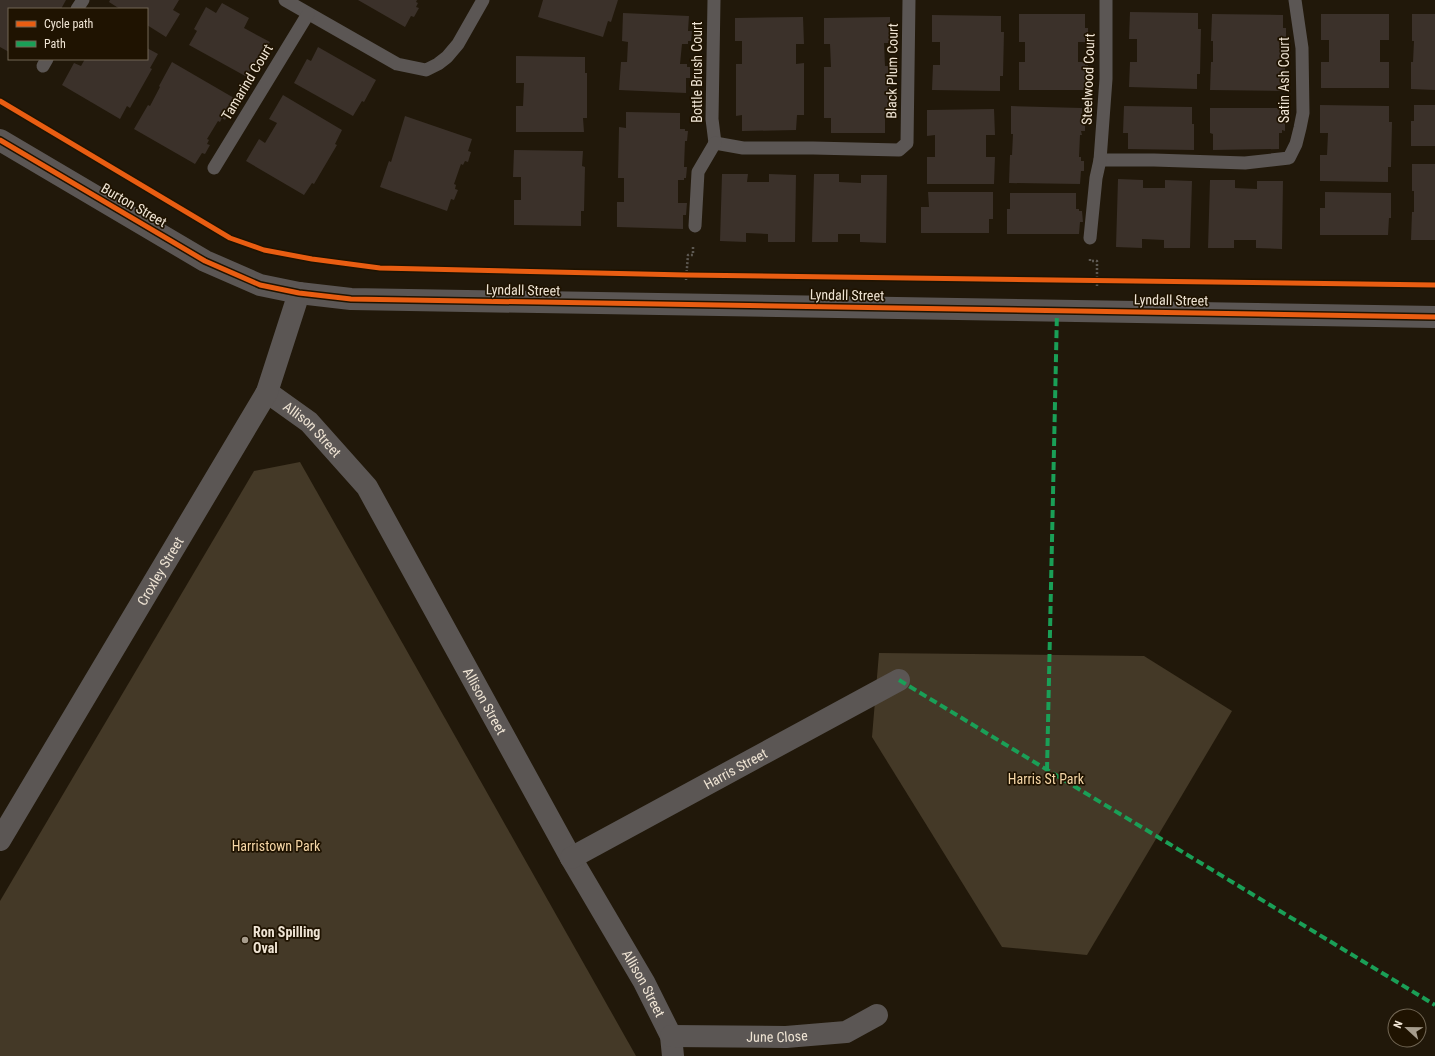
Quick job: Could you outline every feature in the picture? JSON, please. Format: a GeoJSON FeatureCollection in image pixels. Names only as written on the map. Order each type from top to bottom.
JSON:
{"type":"FeatureCollection","features":[{"type":"Feature","properties":{"kind":"street","name":"Burton Street"},"geometry":{"type":"LineString","coordinates":[[0,141],[205,261],[260,285]]}},
{"type":"Feature","properties":{"kind":"street","name":"Lyndall Street"},"geometry":{"type":"LineString","coordinates":[[260,285],[351,299],[1435,317]]}},
{"type":"Feature","properties":{"kind":"street","name":"Croxley Street"},"geometry":{"type":"LineString","coordinates":[[0,840],[267,392],[299,292]]}},
{"type":"Feature","properties":{"kind":"street","name":"Allison Street"},"geometry":{"type":"LineString","coordinates":[[267,392],[309,422],[367,487],[571,858],[644,982],[672,1046]]}},
{"type":"Feature","properties":{"kind":"street","name":"Harris Street"},"geometry":{"type":"LineString","coordinates":[[571,858],[899,680]]}},
{"type":"Feature","properties":{"kind":"street","name":"June Close"},"geometry":{"type":"LineString","coordinates":[[672,1046],[846,1032],[877,1014]]}},
{"type":"Feature","properties":{"kind":"lane"},"geometry":{"type":"LineString","coordinates":[[285,0],[397,64],[426,70],[443,61],[458,44],[483,0]]}},
{"type":"Feature","properties":{"kind":"lane","name":"Bottle Brush Court"},"geometry":{"type":"LineString","coordinates":[[714,0],[712,119],[715,143]]}},
{"type":"Feature","properties":{"kind":"lane","name":"Black Plum Court"},"geometry":{"type":"LineString","coordinates":[[715,143],[743,148],[898,150],[907,143],[909,0]]}},
{"type":"Feature","properties":{"kind":"lane","name":"Steelwood Court"},"geometry":{"type":"LineString","coordinates":[[1090,238],[1096,178],[1100,160],[1106,79],[1106,0]]}},
{"type":"Feature","properties":{"kind":"lane","name":"Satin Ash Court"},"geometry":{"type":"LineString","coordinates":[[1100,160],[1245,163],[1289,158],[1296,144],[1302,113],[1302,48],[1295,0]]}},
{"type":"Feature","properties":{"kind":"lane","name":"Tamarind Court"},"geometry":{"type":"LineString","coordinates":[[214,168],[308,14]]}},
{"type":"Feature","properties":{"kind":"lane"},"geometry":{"type":"LineString","coordinates":[[695,226],[698,172],[715,143]]}},
{"type":"Feature","properties":{"kind":"path"},"geometry":{"type":"LineString","coordinates":[[687,304],[686,275],[688,255],[693,255],[695,226]]}},
{"type":"Feature","properties":{"kind":"path"},"geometry":{"type":"LineString","coordinates":[[1090,238],[1090,262],[1097,261],[1096,311]]}},
{"type":"Feature","properties":{"kind":"path"},"geometry":{"type":"LineString","coordinates":[[678,275],[694,275]]}},
{"type":"Feature","properties":{"kind":"path"},"geometry":{"type":"LineString","coordinates":[[1090,281],[1105,281]]}},
{"type":"Feature","properties":{"kind":"green space","name":"Harristown Park"},"geometry":{"type":"Polygon","coordinates":[[[300,462],[636,1056],[0,1056],[0,901],[254,471],[300,462]]]}},
{"type":"Feature","properties":{"kind":"green space","name":"Harris St Park"},"geometry":{"type":"Polygon","coordinates":[[[879,653],[1144,656],[1232,711],[1087,955],[1002,947],[872,737],[879,653]]]}},
{"type":"Feature","properties":{"kind":"building"},"geometry":{"type":"Polygon","coordinates":[[[0,0],[66,0],[62,8],[8,8],[8,51],[0,47],[0,0]]]}},
{"type":"Feature","properties":{"kind":"building"},"geometry":{"type":"Polygon","coordinates":[[[110,0],[179,0],[173,10],[180,14],[166,37],[148,26],[148,8],[118,8],[109,2],[110,0]]]}},
{"type":"Feature","properties":{"kind":"building"},"geometry":{"type":"Polygon","coordinates":[[[358,0],[417,0],[416,2],[418,3],[416,7],[419,8],[414,17],[411,16],[405,27],[358,0]]]}},
{"type":"Feature","properties":{"kind":"building"},"geometry":{"type":"Polygon","coordinates":[[[543,0],[618,0],[611,22],[608,21],[603,37],[538,17],[543,0]]]}},
{"type":"Feature","properties":{"kind":"building"},"geometry":{"type":"Polygon","coordinates":[[[222,3],[249,18],[244,28],[270,42],[264,53],[266,54],[261,64],[259,62],[257,65],[254,63],[247,77],[189,45],[197,31],[194,29],[206,7],[216,13],[222,3]]]}},
{"type":"Feature","properties":{"kind":"building"},"geometry":{"type":"Polygon","coordinates":[[[1130,12],[1198,13],[1198,29],[1201,29],[1200,74],[1197,74],[1197,89],[1129,87],[1130,62],[1137,62],[1137,39],[1129,39],[1130,12]]]}},
{"type":"Feature","properties":{"kind":"building"},"geometry":{"type":"Polygon","coordinates":[[[623,13],[689,16],[688,31],[692,31],[691,41],[688,41],[688,44],[682,44],[680,64],[687,64],[687,67],[690,67],[690,78],[686,78],[686,93],[619,90],[621,62],[627,62],[628,42],[622,41],[623,13]]]}},
{"type":"Feature","properties":{"kind":"building"},"geometry":{"type":"Polygon","coordinates":[[[1019,14],[1085,14],[1085,28],[1088,28],[1088,39],[1085,39],[1085,42],[1078,42],[1078,62],[1085,62],[1085,65],[1088,65],[1088,75],[1085,76],[1085,90],[1019,90],[1019,62],[1025,62],[1025,42],[1019,42],[1019,14]]]}},
{"type":"Feature","properties":{"kind":"building"},"geometry":{"type":"Polygon","coordinates":[[[1212,14],[1283,15],[1283,28],[1286,28],[1286,38],[1283,38],[1282,42],[1280,42],[1280,63],[1282,63],[1282,68],[1285,68],[1285,78],[1282,78],[1282,91],[1210,90],[1211,62],[1213,62],[1213,41],[1211,41],[1212,14]]]}},
{"type":"Feature","properties":{"kind":"building"},"geometry":{"type":"Polygon","coordinates":[[[1321,14],[1389,14],[1389,40],[1380,40],[1380,62],[1389,62],[1389,88],[1321,88],[1321,62],[1329,62],[1329,40],[1321,40],[1321,14]]]}},
{"type":"Feature","properties":{"kind":"building"},"geometry":{"type":"Polygon","coordinates":[[[1412,14],[1435,14],[1435,90],[1411,89],[1411,62],[1413,62],[1414,41],[1412,41],[1412,14]]]}},
{"type":"Feature","properties":{"kind":"building"},"geometry":{"type":"Polygon","coordinates":[[[932,15],[1001,16],[1001,32],[1004,32],[1003,76],[1000,76],[1000,91],[932,90],[933,65],[940,65],[940,42],[932,42],[932,15]]]}},
{"type":"Feature","properties":{"kind":"building"},"geometry":{"type":"Polygon","coordinates":[[[803,17],[804,44],[796,44],[796,64],[804,63],[804,115],[797,115],[796,130],[742,131],[742,115],[736,116],[736,64],[742,64],[742,41],[735,41],[735,18],[803,17]]]}},
{"type":"Feature","properties":{"kind":"building"},"geometry":{"type":"Polygon","coordinates":[[[890,17],[890,43],[884,43],[885,66],[890,66],[890,68],[892,68],[893,79],[890,79],[891,105],[893,105],[892,115],[890,115],[890,118],[885,118],[885,133],[831,133],[831,118],[824,118],[824,67],[831,67],[830,44],[824,44],[824,18],[890,17]]]}},
{"type":"Feature","properties":{"kind":"building"},"geometry":{"type":"Polygon","coordinates":[[[318,47],[376,80],[364,102],[362,101],[353,116],[294,83],[307,59],[311,61],[318,47]]]}},
{"type":"Feature","properties":{"kind":"building"},"geometry":{"type":"Polygon","coordinates":[[[148,49],[158,54],[150,68],[152,69],[130,108],[127,106],[120,119],[62,85],[74,63],[81,66],[84,60],[148,60],[148,49]]]}},
{"type":"Feature","properties":{"kind":"building"},"geometry":{"type":"Polygon","coordinates":[[[516,56],[585,57],[585,73],[587,73],[587,118],[583,118],[584,132],[516,132],[516,106],[523,106],[524,83],[516,83],[516,56]]]}},
{"type":"Feature","properties":{"kind":"building"},"geometry":{"type":"Polygon","coordinates":[[[172,62],[234,98],[227,109],[230,111],[225,120],[222,118],[220,122],[218,121],[207,139],[209,140],[207,144],[210,145],[205,154],[202,153],[195,164],[134,129],[148,105],[150,106],[172,62]]]}},
{"type":"Feature","properties":{"kind":"building"},"geometry":{"type":"Polygon","coordinates":[[[283,95],[342,130],[335,144],[337,145],[314,184],[312,183],[304,195],[246,161],[259,139],[265,143],[277,123],[269,119],[283,95]]]}},
{"type":"Feature","properties":{"kind":"building"},"geometry":{"type":"Polygon","coordinates":[[[1320,105],[1389,106],[1389,122],[1392,122],[1391,167],[1388,167],[1388,182],[1320,181],[1320,155],[1327,155],[1328,133],[1320,133],[1320,105]]]}},
{"type":"Feature","properties":{"kind":"building"},"geometry":{"type":"Polygon","coordinates":[[[1414,105],[1435,105],[1435,146],[1411,146],[1411,121],[1414,121],[1414,105]]]}},
{"type":"Feature","properties":{"kind":"building"},"geometry":{"type":"Polygon","coordinates":[[[1011,106],[1082,108],[1082,121],[1085,121],[1085,131],[1081,131],[1082,135],[1080,135],[1079,157],[1081,157],[1081,161],[1084,161],[1084,171],[1081,171],[1080,184],[1009,183],[1010,155],[1012,155],[1013,134],[1011,134],[1011,106]]]}},
{"type":"Feature","properties":{"kind":"building"},"geometry":{"type":"Polygon","coordinates":[[[1124,106],[1192,107],[1192,124],[1194,124],[1194,150],[1128,149],[1128,133],[1123,133],[1124,106]]]}},
{"type":"Feature","properties":{"kind":"building"},"geometry":{"type":"Polygon","coordinates":[[[1210,108],[1282,108],[1282,120],[1285,120],[1285,131],[1282,130],[1282,133],[1279,133],[1279,149],[1213,150],[1213,134],[1210,133],[1210,108]]]}},
{"type":"Feature","properties":{"kind":"building"},"geometry":{"type":"Polygon","coordinates":[[[994,109],[995,135],[986,135],[986,157],[995,157],[994,184],[927,184],[927,157],[935,157],[935,135],[927,136],[927,110],[994,109]]]}},
{"type":"Feature","properties":{"kind":"building"},"geometry":{"type":"Polygon","coordinates":[[[626,112],[680,113],[680,129],[685,129],[685,131],[688,131],[687,141],[685,141],[684,167],[687,167],[686,178],[684,178],[684,180],[678,180],[678,203],[687,203],[686,215],[683,215],[683,229],[617,227],[617,202],[624,202],[624,178],[618,178],[619,127],[626,128],[626,112]]]}},
{"type":"Feature","properties":{"kind":"building"},"geometry":{"type":"Polygon","coordinates":[[[405,116],[472,139],[468,151],[471,152],[468,162],[465,161],[463,165],[461,164],[454,184],[456,185],[455,189],[458,190],[454,200],[451,199],[447,211],[380,187],[389,161],[391,162],[405,116]]]}},
{"type":"Feature","properties":{"kind":"building"},"geometry":{"type":"Polygon","coordinates":[[[514,150],[583,151],[582,166],[585,167],[584,211],[581,211],[581,226],[514,225],[514,200],[521,200],[521,177],[513,177],[514,150]]]}},
{"type":"Feature","properties":{"kind":"building"},"geometry":{"type":"Polygon","coordinates":[[[1412,164],[1435,164],[1435,240],[1411,240],[1412,212],[1414,212],[1412,164]]]}},
{"type":"Feature","properties":{"kind":"building"},"geometry":{"type":"Polygon","coordinates":[[[722,174],[748,174],[747,182],[769,182],[769,174],[796,175],[795,242],[768,242],[768,234],[746,233],[746,242],[720,241],[722,174]]]}},
{"type":"Feature","properties":{"kind":"building"},"geometry":{"type":"Polygon","coordinates":[[[814,174],[839,174],[839,182],[861,183],[861,175],[887,175],[886,243],[860,242],[860,234],[838,234],[838,242],[812,242],[814,174]]]}},
{"type":"Feature","properties":{"kind":"building"},"geometry":{"type":"Polygon","coordinates":[[[1118,179],[1143,180],[1143,188],[1165,188],[1165,180],[1192,181],[1190,248],[1164,248],[1164,240],[1142,239],[1142,248],[1116,247],[1118,179]]]}},
{"type":"Feature","properties":{"kind":"building"},"geometry":{"type":"Polygon","coordinates":[[[1210,180],[1235,180],[1235,188],[1257,189],[1257,181],[1283,181],[1282,249],[1256,248],[1256,240],[1234,240],[1234,248],[1208,248],[1210,180]]]}},
{"type":"Feature","properties":{"kind":"building"},"geometry":{"type":"Polygon","coordinates":[[[928,192],[993,192],[993,219],[989,219],[989,233],[921,233],[921,207],[929,207],[928,192]]]}},
{"type":"Feature","properties":{"kind":"building"},"geometry":{"type":"Polygon","coordinates":[[[1325,192],[1391,193],[1391,218],[1389,218],[1388,235],[1320,235],[1320,208],[1325,208],[1325,192]]]}},
{"type":"Feature","properties":{"kind":"building"},"geometry":{"type":"Polygon","coordinates":[[[1010,193],[1076,193],[1076,209],[1082,211],[1083,222],[1080,222],[1079,234],[1007,234],[1007,209],[1010,209],[1010,193]]]}},
{"type":"Feature","properties":{"kind":"marked path"},"geometry":{"type":"LineString","coordinates":[[1047,770],[1057,311]]}},
{"type":"Feature","properties":{"kind":"marked path"},"geometry":{"type":"LineString","coordinates":[[899,680],[1435,1005]]}},
{"type":"Feature","properties":{"kind":"cycle path"},"geometry":{"type":"LineString","coordinates":[[0,101],[230,238],[264,250],[312,259],[380,268],[686,275],[1435,285]]}},
{"type":"Feature","properties":{"kind":"cycle path"},"geometry":{"type":"LineString","coordinates":[[0,140],[205,261],[260,285],[299,293],[351,299],[1435,317]]}},
{"type":"Feature","properties":{"kind":"place","name":"Ron Spilling Oval"},"geometry":{"type":"Point","coordinates":[245,940]}}]}
